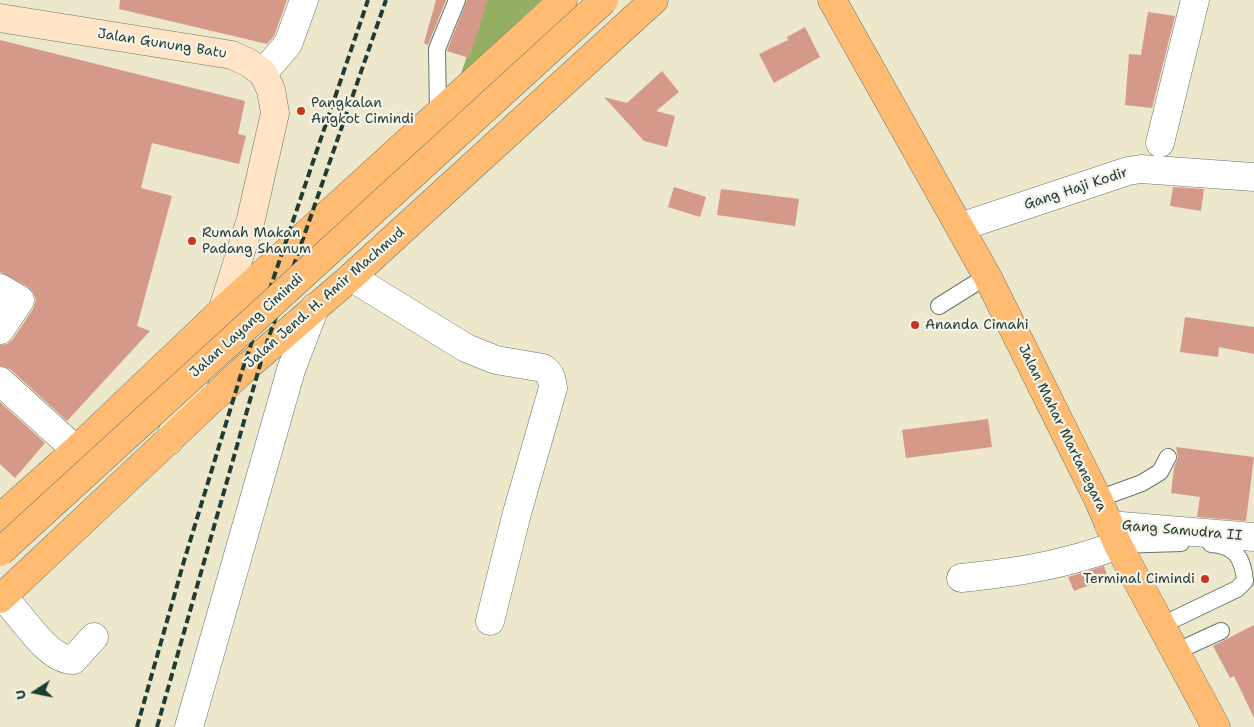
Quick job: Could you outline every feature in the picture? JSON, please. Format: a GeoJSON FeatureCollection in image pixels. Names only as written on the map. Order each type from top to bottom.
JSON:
{"type":"FeatureCollection","features":[{"type":"Feature","properties":{"kind":"main road"},"geometry":{"type":"LineString","coordinates":[[0,518],[76,450],[224,309],[563,0]]}},
{"type":"Feature","properties":{"kind":"main road","name":"Jalan Layang Cimindi"},"geometry":{"type":"LineString","coordinates":[[0,552],[604,0]]}},
{"type":"Feature","properties":{"kind":"main road","name":"Jalan Jend. H. Amir Machmud"},"geometry":{"type":"LineString","coordinates":[[1,598],[242,371],[351,277],[654,0]]}},
{"type":"Feature","properties":{"kind":"main road","name":"Jalan Mahar Martanegara"},"geometry":{"type":"LineString","coordinates":[[832,0],[987,276],[1114,535],[1216,727]]}},
{"type":"Feature","properties":{"kind":"main road","name":"Jalan Gunung Batu"},"geometry":{"type":"LineString","coordinates":[[0,18],[232,55],[249,63],[263,73]]}},
{"type":"Feature","properties":{"kind":"main road"},"geometry":{"type":"LineString","coordinates":[[169,441],[224,309],[251,219],[275,113],[271,90],[263,73]]}},
{"type":"Feature","properties":{"kind":"main road"},"geometry":{"type":"LineString","coordinates":[[438,113],[480,160]]}},
{"type":"Feature","properties":{"kind":"main road"},"geometry":{"type":"LineString","coordinates":[[76,450],[116,490]]}},
{"type":"Feature","properties":{"kind":"street"},"geometry":{"type":"LineString","coordinates":[[263,73],[288,44],[304,0]]}},
{"type":"Feature","properties":{"kind":"street"},"geometry":{"type":"LineString","coordinates":[[1160,143],[1195,0]]}},
{"type":"Feature","properties":{"kind":"street","name":"Gang Haji Kodir"},"geometry":{"type":"LineString","coordinates":[[960,228],[1128,170],[1140,169],[1254,177]]}},
{"type":"Feature","properties":{"kind":"street"},"geometry":{"type":"LineString","coordinates":[[351,277],[466,348],[496,360],[543,368],[549,372],[553,388],[516,513],[490,621]]}},
{"type":"Feature","properties":{"kind":"street"},"geometry":{"type":"LineString","coordinates":[[0,288],[20,300],[0,330]]}},
{"type":"Feature","properties":{"kind":"street"},"geometry":{"type":"LineString","coordinates":[[189,727],[291,370],[315,307]]}},
{"type":"Feature","properties":{"kind":"street"},"geometry":{"type":"LineString","coordinates":[[0,381],[76,450]]}},
{"type":"Feature","properties":{"kind":"street"},"geometry":{"type":"LineString","coordinates":[[961,578],[1044,568],[1084,558],[1114,535]]}},
{"type":"Feature","properties":{"kind":"street","name":"Gang Samudra II"},"geometry":{"type":"LineString","coordinates":[[1114,535],[1254,537]]}},
{"type":"Feature","properties":{"kind":"street"},"geometry":{"type":"LineString","coordinates":[[1,598],[15,608],[43,644],[63,660],[73,660],[94,638]]}},
{"type":"Feature","properties":{"kind":"lane"},"geometry":{"type":"LineString","coordinates":[[438,113],[437,49],[457,0]]}},
{"type":"Feature","properties":{"kind":"lane"},"geometry":{"type":"LineString","coordinates":[[939,306],[987,276]]}},
{"type":"Feature","properties":{"kind":"lane"},"geometry":{"type":"LineString","coordinates":[[1098,499],[1142,483],[1160,472],[1168,458]]}},
{"type":"Feature","properties":{"kind":"lane"},"geometry":{"type":"LineString","coordinates":[[1114,535],[1225,544],[1234,551],[1241,562],[1245,581],[1237,589],[1162,625]]}},
{"type":"Feature","properties":{"kind":"lane"},"geometry":{"type":"LineString","coordinates":[[1175,652],[1221,631]]}},
{"type":"Feature","properties":{"kind":"green space"},"geometry":{"type":"Polygon","coordinates":[[[487,0],[541,0],[460,76],[487,0]]]}},
{"type":"Feature","properties":{"kind":"building"},"geometry":{"type":"Polygon","coordinates":[[[120,0],[287,0],[274,36],[267,44],[119,9],[120,0]]]}},
{"type":"Feature","properties":{"kind":"building"},"geometry":{"type":"Polygon","coordinates":[[[436,0],[446,0],[428,45],[424,43],[436,0]]]}},
{"type":"Feature","properties":{"kind":"building"},"geometry":{"type":"Polygon","coordinates":[[[467,0],[488,0],[469,58],[447,51],[467,0]]]}},
{"type":"Feature","properties":{"kind":"building"},"geometry":{"type":"Polygon","coordinates":[[[1148,12],[1175,16],[1152,108],[1125,105],[1129,54],[1141,55],[1148,12]]]}},
{"type":"Feature","properties":{"kind":"building"},"geometry":{"type":"Polygon","coordinates":[[[805,27],[820,57],[774,83],[759,54],[788,40],[787,37],[805,27]]]}},
{"type":"Feature","properties":{"kind":"building"},"geometry":{"type":"Polygon","coordinates":[[[0,40],[245,101],[238,134],[246,136],[239,164],[152,143],[141,188],[172,196],[137,326],[150,331],[67,421],[10,369],[0,366],[0,345],[7,344],[13,339],[33,309],[36,300],[33,292],[28,287],[0,272],[0,40]]]}},
{"type":"Feature","properties":{"kind":"building"},"geometry":{"type":"Polygon","coordinates":[[[662,71],[679,92],[656,111],[675,116],[667,147],[644,141],[604,97],[627,103],[662,71]]]}},
{"type":"Feature","properties":{"kind":"building"},"geometry":{"type":"Polygon","coordinates":[[[674,187],[706,197],[700,217],[668,207],[674,187]]]}},
{"type":"Feature","properties":{"kind":"building"},"geometry":{"type":"Polygon","coordinates":[[[1173,187],[1204,189],[1201,211],[1170,206],[1173,187]]]}},
{"type":"Feature","properties":{"kind":"building"},"geometry":{"type":"Polygon","coordinates":[[[721,189],[799,199],[795,226],[717,215],[721,189]]]}},
{"type":"Feature","properties":{"kind":"building"},"geometry":{"type":"Polygon","coordinates":[[[1185,317],[1254,327],[1254,354],[1219,347],[1218,357],[1180,352],[1185,317]]]}},
{"type":"Feature","properties":{"kind":"building"},"geometry":{"type":"Polygon","coordinates":[[[0,402],[45,443],[15,478],[0,464],[0,402]]]}},
{"type":"Feature","properties":{"kind":"building"},"geometry":{"type":"Polygon","coordinates":[[[988,419],[992,447],[906,458],[902,430],[988,419]]]}},
{"type":"Feature","properties":{"kind":"building"},"geometry":{"type":"Polygon","coordinates":[[[1176,447],[1254,457],[1246,521],[1197,517],[1200,497],[1171,493],[1174,468],[1178,457],[1176,447]]]}},
{"type":"Feature","properties":{"kind":"building"},"geometry":{"type":"Polygon","coordinates":[[[1104,566],[1108,578],[1074,591],[1068,577],[1104,566]]]}},
{"type":"Feature","properties":{"kind":"building"},"geometry":{"type":"Polygon","coordinates":[[[1254,625],[1254,718],[1234,676],[1230,678],[1213,646],[1254,625]]]}},
{"type":"Feature","properties":{"kind":"railway"},"geometry":{"type":"LineString","coordinates":[[137,727],[184,561],[242,371],[368,0]]}},
{"type":"Feature","properties":{"kind":"railway"},"geometry":{"type":"LineString","coordinates":[[157,727],[264,351],[386,0]]}},
{"type":"Feature","properties":{"kind":"place","name":"Pangkalan Angkot Cimindi"},"geometry":{"type":"Point","coordinates":[301,111]}},
{"type":"Feature","properties":{"kind":"place","name":"Rumah Makan Padang Shanum"},"geometry":{"type":"Point","coordinates":[192,241]}},
{"type":"Feature","properties":{"kind":"place","name":"Ananda Cimahi"},"geometry":{"type":"Point","coordinates":[915,325]}},
{"type":"Feature","properties":{"kind":"place","name":"Terminal Cimindi"},"geometry":{"type":"Point","coordinates":[1205,579]}}]}
